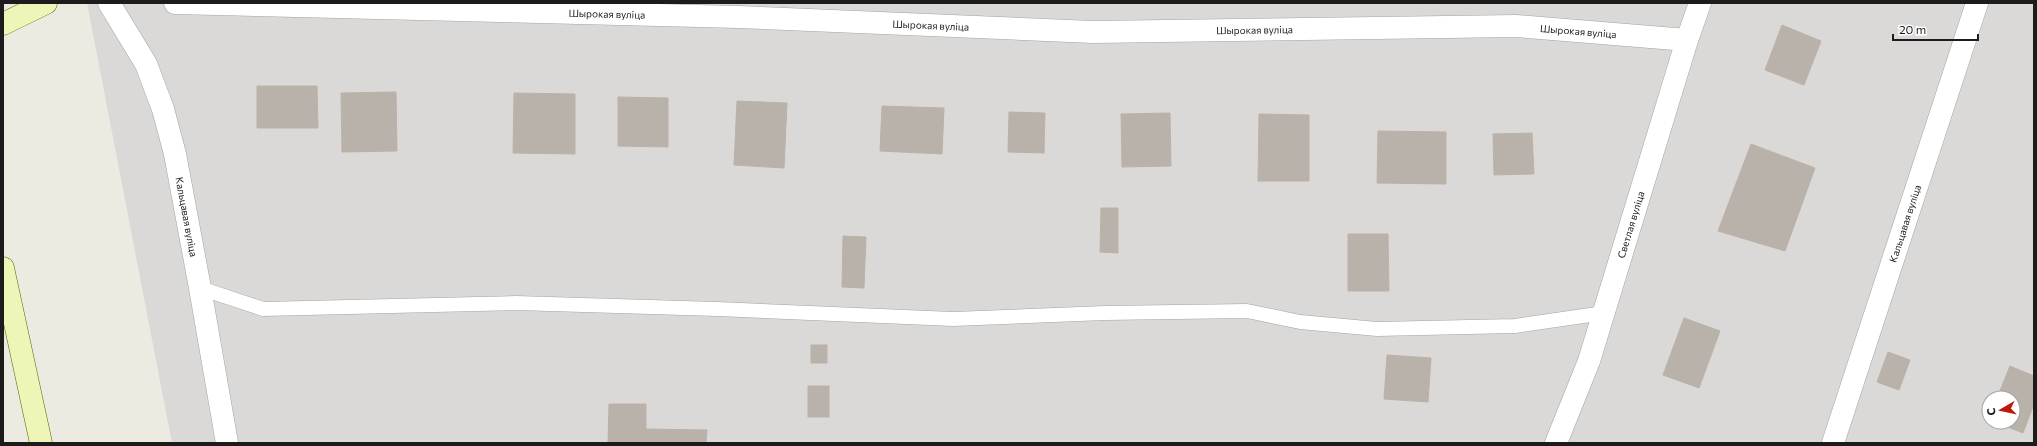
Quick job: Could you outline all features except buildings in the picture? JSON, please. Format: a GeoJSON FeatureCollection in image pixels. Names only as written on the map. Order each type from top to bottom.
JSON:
{"type":"FeatureCollection","features":[{"type":"Feature","properties":{"kind":"main road"},"geometry":{"type":"LineString","coordinates":[[3,24],[46,3]]}},
{"type":"Feature","properties":{"kind":"main road"},"geometry":{"type":"LineString","coordinates":[[3,268],[41,443]]}},
{"type":"Feature","properties":{"kind":"street","name":"Кальцавая вуліца"},"geometry":{"type":"LineString","coordinates":[[109,3],[146,64],[163,109],[175,154],[227,443]]}},
{"type":"Feature","properties":{"kind":"street","name":"Шырокая вуліца"},"geometry":{"type":"LineString","coordinates":[[175,3],[738,17],[1092,32],[1516,26],[1686,40]]}},
{"type":"Feature","properties":{"kind":"street","name":"Светлая вуліца"},"geometry":{"type":"LineString","coordinates":[[1556,443],[1589,362],[1686,40],[1700,3]]}},
{"type":"Feature","properties":{"kind":"street","name":"Кальцавая вуліца"},"geometry":{"type":"LineString","coordinates":[[1833,443],[1977,3]]}},
{"type":"Feature","properties":{"kind":"lane"},"geometry":{"type":"LineString","coordinates":[[200,288],[263,309],[516,303],[953,320],[1105,313],[1247,311],[1300,322],[1378,329],[1515,326],[1604,313]]}},
{"type":"Feature","properties":{"kind":"shaded area"},"geometry":{"type":"Polygon","coordinates":[[[87,3],[2034,3],[2034,443],[172,443],[87,3]]]}}]}
